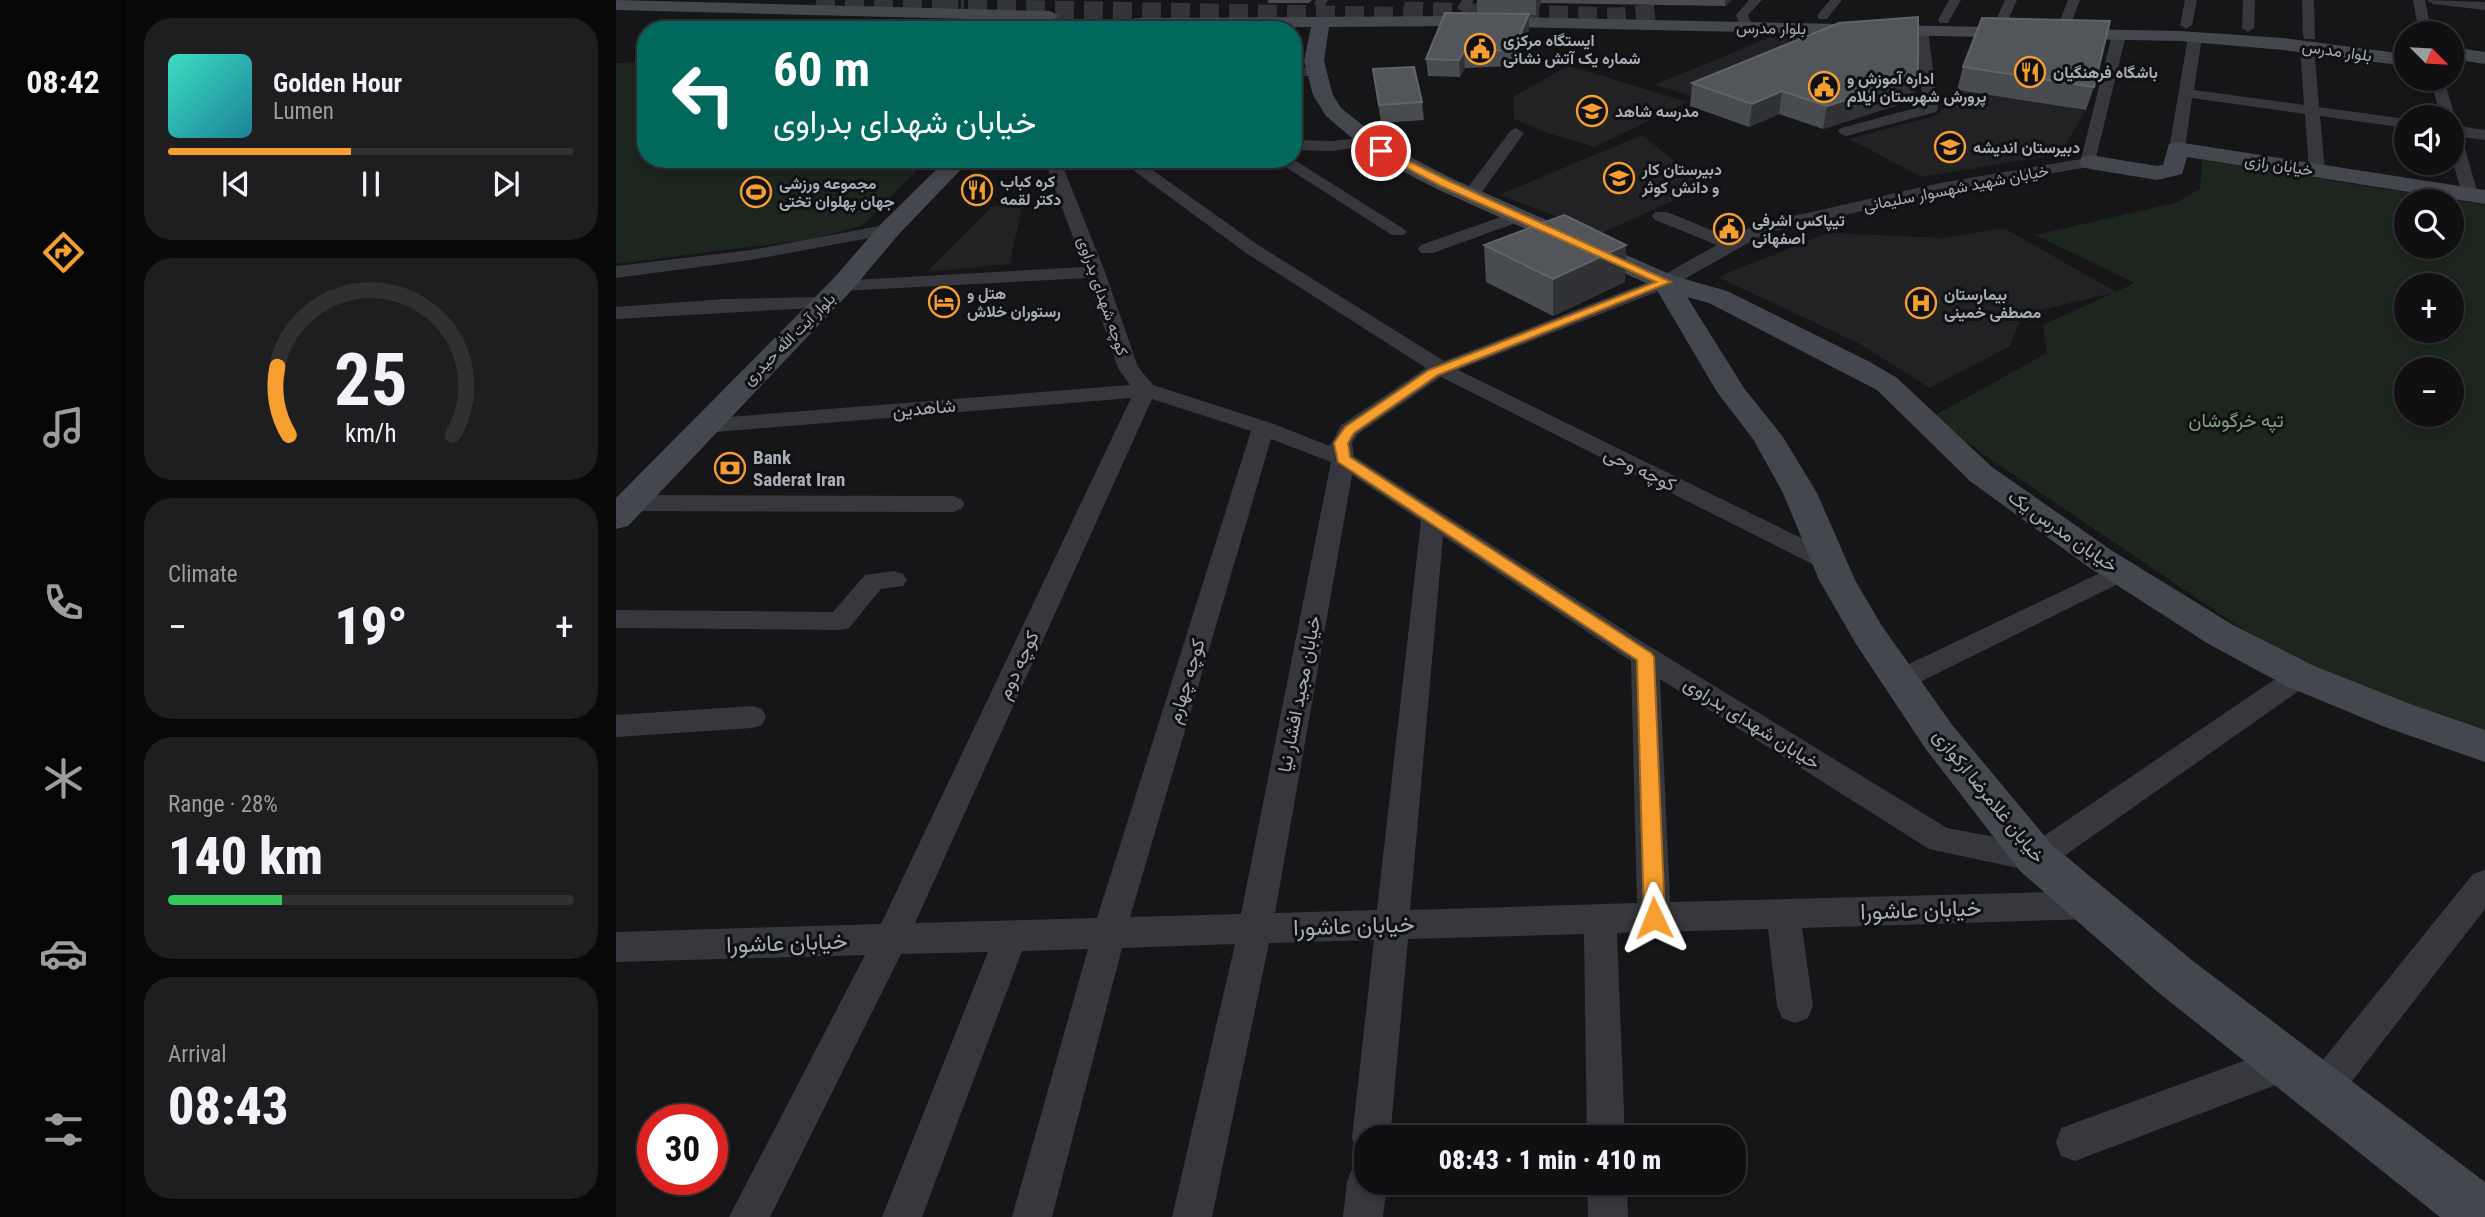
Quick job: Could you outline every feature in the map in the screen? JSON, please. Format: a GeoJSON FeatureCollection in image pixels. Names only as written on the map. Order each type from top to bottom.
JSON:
{"type":"FeatureCollection","features":[{"type":"Feature","properties":{"kind":"main road","name":"بلوار مدرس"},"geometry":{"type":"LineString","coordinates":[[1182,21],[1317,7],[1466,4],[1922,30],[2119,35],[2248,28],[2394,58]]}},
{"type":"Feature","properties":{"kind":"main road"},"geometry":{"type":"LineString","coordinates":[[616,5],[1058,19]]}},
{"type":"Feature","properties":{"kind":"main road"},"geometry":{"type":"LineString","coordinates":[[1138,21],[1166,5]]}},
{"type":"Feature","properties":{"kind":"main road","name":"بلوار مدرس"},"geometry":{"type":"LineString","coordinates":[[1317,7],[1471,21],[1744,21],[1823,16],[2002,20],[2394,46]]}},
{"type":"Feature","properties":{"kind":"main road"},"geometry":{"type":"LineString","coordinates":[[1317,7],[1314,61],[1317,72]]}},
{"type":"Feature","properties":{"kind":"main road"},"geometry":{"type":"LineString","coordinates":[[2464,55],[2485,58]]}},
{"type":"Feature","properties":{"kind":"main road"},"geometry":{"type":"LineString","coordinates":[[2464,67],[2485,70]]}},
{"type":"Feature","properties":{"kind":"main road","name":"خیابان مدرس یک"},"geometry":{"type":"LineString","coordinates":[[1317,72],[1323,95],[1334,112],[1381,151],[1471,195],[1665,282],[1718,297],[1768,320],[1887,384],[1981,474],[2122,572],[2220,634],[2300,676],[2399,716],[2485,746]]}},
{"type":"Feature","properties":{"kind":"main road"},"geometry":{"type":"LineString","coordinates":[[2090,162],[2157,173],[2174,169],[2177,149]]}},
{"type":"Feature","properties":{"kind":"main road","name":"خیابان رازی"},"geometry":{"type":"LineString","coordinates":[[2177,149],[2478,196]]}},
{"type":"Feature","properties":{"kind":"main road","name":"بلوار آیت الله حیدری"},"geometry":{"type":"LineString","coordinates":[[623,510],[833,294],[890,229],[952,168]]}},
{"type":"Feature","properties":{"kind":"main road","name":"خیابان غلامرضا ارکوازی"},"geometry":{"type":"LineString","coordinates":[[1665,282],[1732,392],[1767,437],[1800,493],[1829,562],[1869,635],[1939,737],[2036,858],[2176,977],[2485,1217]]}},
{"type":"Feature","properties":{"kind":"street"},"geometry":{"type":"LineString","coordinates":[[1744,21],[1756,0]]}},
{"type":"Feature","properties":{"kind":"street"},"geometry":{"type":"LineString","coordinates":[[1823,16],[1836,0]]}},
{"type":"Feature","properties":{"kind":"street"},"geometry":{"type":"LineString","coordinates":[[1944,20],[1955,0]]}},
{"type":"Feature","properties":{"kind":"street"},"geometry":{"type":"LineString","coordinates":[[2002,20],[2011,0]]}},
{"type":"Feature","properties":{"kind":"street"},"geometry":{"type":"LineString","coordinates":[[2065,23],[2074,0]]}},
{"type":"Feature","properties":{"kind":"street"},"geometry":{"type":"LineString","coordinates":[[2177,149],[2186,93],[2191,31],[2190,0]]}},
{"type":"Feature","properties":{"kind":"street"},"geometry":{"type":"LineString","coordinates":[[2248,28],[2249,0]]}},
{"type":"Feature","properties":{"kind":"street"},"geometry":{"type":"LineString","coordinates":[[2308,0],[2308,41],[2317,171]]}},
{"type":"Feature","properties":{"kind":"street"},"geometry":{"type":"LineString","coordinates":[[2419,0],[2423,21]]}},
{"type":"Feature","properties":{"kind":"street"},"geometry":{"type":"LineString","coordinates":[[2433,0],[2485,6]]}},
{"type":"Feature","properties":{"kind":"street"},"geometry":{"type":"LineString","coordinates":[[1846,131],[1931,110],[1922,30]]}},
{"type":"Feature","properties":{"kind":"street"},"geometry":{"type":"LineString","coordinates":[[2090,162],[2119,35]]}},
{"type":"Feature","properties":{"kind":"street"},"geometry":{"type":"LineString","coordinates":[[1302,72],[1317,72]]}},
{"type":"Feature","properties":{"kind":"street"},"geometry":{"type":"LineString","coordinates":[[2186,93],[2394,122]]}},
{"type":"Feature","properties":{"kind":"street"},"geometry":{"type":"LineString","coordinates":[[2464,132],[2485,135]]}},
{"type":"Feature","properties":{"kind":"street"},"geometry":{"type":"LineString","coordinates":[[1471,195],[1516,133]]}},
{"type":"Feature","properties":{"kind":"street"},"geometry":{"type":"LineString","coordinates":[[1302,145],[1332,146],[1369,142]]}},
{"type":"Feature","properties":{"kind":"street"},"geometry":{"type":"LineString","coordinates":[[2464,160],[2478,196]]}},
{"type":"Feature","properties":{"kind":"street","name":"خیابان شهید شهسوار سلیمانی"},"geometry":{"type":"LineString","coordinates":[[1446,372],[1665,282],[1760,229],[1940,188],[2086,165],[2090,162]]}},
{"type":"Feature","properties":{"kind":"street","name":"کوچه شهدای بدراوی"},"geometry":{"type":"LineString","coordinates":[[1056,168],[1096,272],[1128,368],[1145,390]]}},
{"type":"Feature","properties":{"kind":"street","name":"کوچه وحی"},"geometry":{"type":"LineString","coordinates":[[1138,168],[1252,250],[1446,372],[1829,562]]}},
{"type":"Feature","properties":{"kind":"street"},"geometry":{"type":"LineString","coordinates":[[1296,168],[1398,231]]}},
{"type":"Feature","properties":{"kind":"street"},"geometry":{"type":"LineString","coordinates":[[1427,249],[1518,216]]}},
{"type":"Feature","properties":{"kind":"street"},"geometry":{"type":"LineString","coordinates":[[1661,216],[1732,245]]}},
{"type":"Feature","properties":{"kind":"street"},"geometry":{"type":"LineString","coordinates":[[616,272],[751,255],[890,229]]}},
{"type":"Feature","properties":{"kind":"street"},"geometry":{"type":"LineString","coordinates":[[616,313],[1096,272]]}},
{"type":"Feature","properties":{"kind":"street","name":"خیابان مجید افشار نیا"},"geometry":{"type":"LineString","coordinates":[[1192,1217],[1255,929],[1343,459],[1341,443],[1349,430],[1446,372]]}},
{"type":"Feature","properties":{"kind":"street"},"geometry":{"type":"LineString","coordinates":[[1145,390],[1263,428],[1343,459]]}},
{"type":"Feature","properties":{"kind":"street","name":"شاهدین"},"geometry":{"type":"LineString","coordinates":[[703,426],[1145,390]]}},
{"type":"Feature","properties":{"kind":"street","name":"کوچه دوم"},"geometry":{"type":"LineString","coordinates":[[749,1217],[891,940],[1145,390]]}},
{"type":"Feature","properties":{"kind":"street","name":"کوچه چهارم"},"geometry":{"type":"LineString","coordinates":[[1032,1217],[1109,933],[1263,428]]}},
{"type":"Feature","properties":{"kind":"street","name":"خیابان شهدای بدراوی"},"geometry":{"type":"LineString","coordinates":[[1343,459],[1645,657],[1940,840],[2036,858]]}},
{"type":"Feature","properties":{"kind":"street"},"geometry":{"type":"LineString","coordinates":[[623,510],[953,504]]}},
{"type":"Feature","properties":{"kind":"street"},"geometry":{"type":"LineString","coordinates":[[1372,1125],[1433,518]]}},
{"type":"Feature","properties":{"kind":"street"},"geometry":{"type":"LineString","coordinates":[[1900,680],[2122,572]]}},
{"type":"Feature","properties":{"kind":"street"},"geometry":{"type":"LineString","coordinates":[[616,619],[840,621],[874,581],[894,580]]}},
{"type":"Feature","properties":{"kind":"street"},"geometry":{"type":"LineString","coordinates":[[1645,657],[1654,918]]}},
{"type":"Feature","properties":{"kind":"street"},"geometry":{"type":"LineString","coordinates":[[2036,858],[2300,676]]}},
{"type":"Feature","properties":{"kind":"street"},"geometry":{"type":"LineString","coordinates":[[616,726],[752,717]]}},
{"type":"Feature","properties":{"kind":"street"},"geometry":{"type":"LineString","coordinates":[[2322,1090],[2485,884]]}},
{"type":"Feature","properties":{"kind":"street","name":"خیابان عاشورا"},"geometry":{"type":"LineString","coordinates":[[616,947],[2092,905]]}},
{"type":"Feature","properties":{"kind":"street"},"geometry":{"type":"LineString","coordinates":[[1783,914],[1795,1006]]}},
{"type":"Feature","properties":{"kind":"street"},"geometry":{"type":"LineString","coordinates":[[1600,919],[1606,1125]]}},
{"type":"Feature","properties":{"kind":"street"},"geometry":{"type":"LineString","coordinates":[[902,1217],[1011,936]]}},
{"type":"Feature","properties":{"kind":"street"},"geometry":{"type":"LineString","coordinates":[[2075,1142],[2287,1063]]}},
{"type":"Feature","properties":{"kind":"street"},"geometry":{"type":"LineString","coordinates":[[1363,1217],[1365,1195]]}},
{"type":"Feature","properties":{"kind":"street"},"geometry":{"type":"LineString","coordinates":[[1607,1195],[1608,1217]]}},
{"type":"Feature","properties":{"kind":"shaded area"},"geometry":{"type":"Polygon","coordinates":[[[1770,37],[1812,38],[1698,98],[1655,85],[1770,37]]]}},
{"type":"Feature","properties":{"kind":"shaded area","name":"مدرسه شاهد"},"geometry":{"type":"Polygon","coordinates":[[[1568,66],[1687,102],[1595,147],[1547,133],[1514,119],[1513,97],[1568,66]]]}},
{"type":"Feature","properties":{"kind":"shaded area"},"geometry":{"type":"Polygon","coordinates":[[[1957,90],[2086,110],[2060,154],[1922,177],[1849,139],[1938,115],[1957,90]]]}},
{"type":"Feature","properties":{"kind":"shaded area","name":"دبیرستان کار و دانش کوثر"},"geometry":{"type":"Polygon","coordinates":[[[1642,135],[1687,171],[1711,184],[1601,233],[1499,195],[1642,135]]]}},
{"type":"Feature","properties":{"kind":"shaded area"},"geometry":{"type":"Polygon","coordinates":[[[1022,205],[1010,264],[927,272],[992,207],[1022,205]]]}},
{"type":"Feature","properties":{"kind":"shaded area","name":"بیمارستان مصطفی خمینی"},"geometry":{"type":"Polygon","coordinates":[[[2004,228],[2116,292],[2021,315],[2010,346],[1930,388],[1860,344],[1718,277],[1828,233],[1945,238],[2004,228]]]}},
{"type":"Feature","properties":{"kind":"green space","name":"مجموعه ورزشی جهان پهلوان تختی"},"geometry":{"type":"Polygon","coordinates":[[[637,62],[637,168],[919,168],[862,226],[812,239],[616,264],[616,63],[637,62]]]}},
{"type":"Feature","properties":{"kind":"green space","name":"تپه خرگوشان"},"geometry":{"type":"Polygon","coordinates":[[[2202,160],[2394,191],[2394,259],[2464,259],[2464,202],[2485,205],[2485,733],[2320,670],[2250,634],[1932,417],[2047,353],[2043,325],[2135,283],[2035,235],[2175,203],[2200,189],[2202,160]]]}},
{"type":"Feature","properties":{"kind":"building"},"geometry":{"type":"Polygon","coordinates":[[[1445,13],[1529,14],[1513,50],[1464,51],[1459,60],[1426,59],[1445,13]]]}},
{"type":"Feature","properties":{"kind":"building","name":"اداره آموزش و پرورش شهرستان ایلام"},"geometry":{"type":"Polygon","coordinates":[[[1918,17],[1918,77],[1827,106],[1782,91],[1752,104],[1692,83],[1839,23],[1918,17]]]}},
{"type":"Feature","properties":{"kind":"building"},"geometry":{"type":"Polygon","coordinates":[[[1982,18],[2110,21],[2094,87],[1963,67],[1982,18]]]}},
{"type":"Feature","properties":{"kind":"building"},"geometry":{"type":"Polygon","coordinates":[[[1414,67],[1422,102],[1379,105],[1373,69],[1414,67]]]}},
{"type":"Feature","properties":{"kind":"building"},"geometry":{"type":"Polygon","coordinates":[[[1564,215],[1626,245],[1553,279],[1484,245],[1564,215]]]}},
{"type":"Feature","properties":{"kind":"tunnel"},"geometry":{"type":"LineString","coordinates":[[816,0],[964,3]]}},
{"type":"Feature","properties":{"kind":"tunnel"},"geometry":{"type":"LineString","coordinates":[[939,8],[1427,17]]}},
{"type":"Feature","properties":{"kind":"tunnel"},"geometry":{"type":"LineString","coordinates":[[1404,11],[1619,17],[1658,13]]}},
{"type":"Feature","properties":{"kind":"place","name":"ایستگاه مرکزی شماره یک آتش نشانی"},"geometry":{"type":"Point","coordinates":[1480,49]}},
{"type":"Feature","properties":{"kind":"place","name":"باشگاه فرهنگیان"},"geometry":{"type":"Point","coordinates":[2030,72]}},
{"type":"Feature","properties":{"kind":"place","name":"اداره آموزش و پرورش شهرستان ایلام"},"geometry":{"type":"Point","coordinates":[1824,87]}},
{"type":"Feature","properties":{"kind":"place","name":"مدرسه شاهد"},"geometry":{"type":"Point","coordinates":[1592,111]}},
{"type":"Feature","properties":{"kind":"place","name":"دبیرستان اندیشه"},"geometry":{"type":"Point","coordinates":[1950,147]}},
{"type":"Feature","properties":{"kind":"place","name":"دبیرستان کار و دانش کوثر"},"geometry":{"type":"Point","coordinates":[1619,178]}},
{"type":"Feature","properties":{"kind":"place","name":"کره کباب دکتر لقمه"},"geometry":{"type":"Point","coordinates":[977,190]}},
{"type":"Feature","properties":{"kind":"place","name":"مجموعه ورزشی جهان پهلوان تختی"},"geometry":{"type":"Point","coordinates":[756,192]}},
{"type":"Feature","properties":{"kind":"place","name":"تیپاکس اشرفی اصفهانی"},"geometry":{"type":"Point","coordinates":[1729,229]}},
{"type":"Feature","properties":{"kind":"place","name":"هتل و رستوران خلاش"},"geometry":{"type":"Point","coordinates":[944,302]}},
{"type":"Feature","properties":{"kind":"place","name":"بیمارستان مصطفی خمینی"},"geometry":{"type":"Point","coordinates":[1921,303]}},
{"type":"Feature","properties":{"kind":"place","name":"Bank Saderat Iran"},"geometry":{"type":"Point","coordinates":[730,468]}},
{"type":"Feature","properties":{"kind":"route"},"geometry":{"type":"LineString","coordinates":[[1381,151],[1445,184],[1665,282],[1434,372],[1349,430],[1341,443],[1343,459],[1645,657],[1654,918]]}}]}
